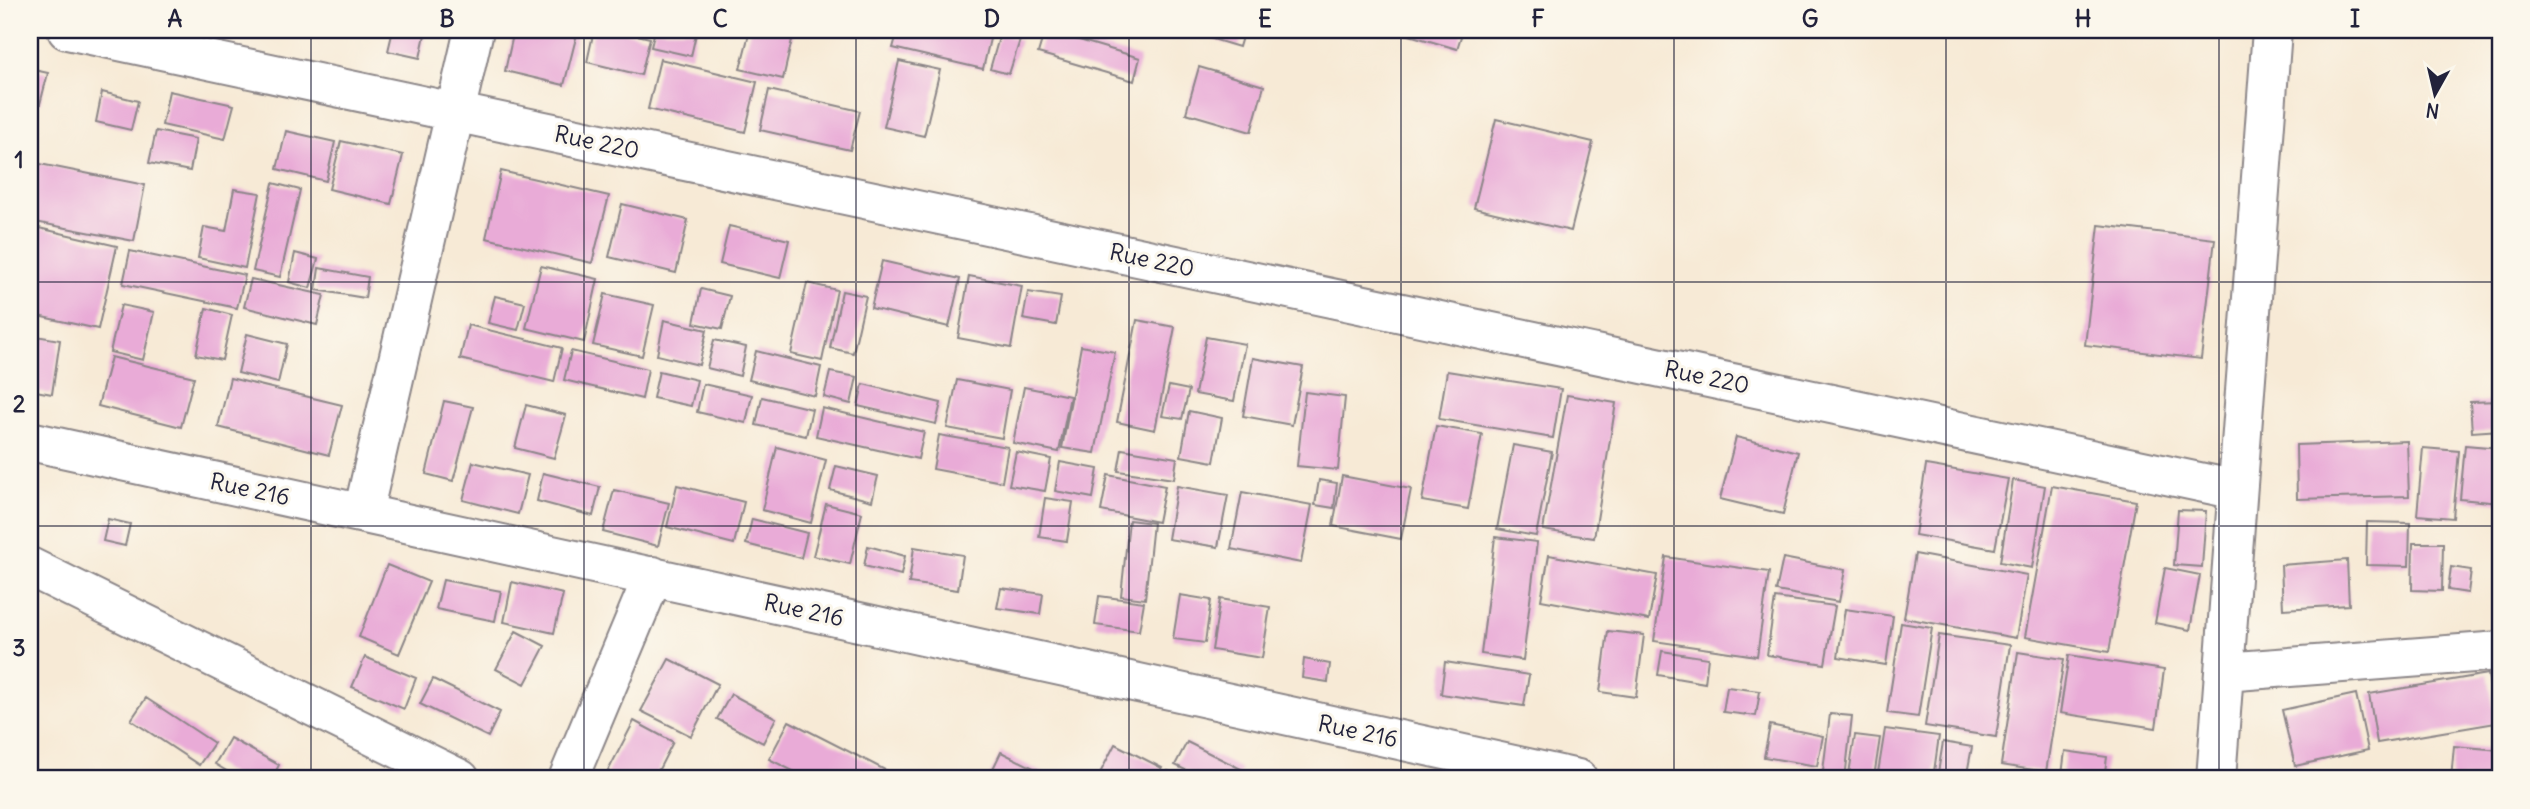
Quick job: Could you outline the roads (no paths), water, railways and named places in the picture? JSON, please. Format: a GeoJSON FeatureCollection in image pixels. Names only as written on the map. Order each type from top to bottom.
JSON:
{"type":"FeatureCollection","features":[{"type":"Feature","properties":{"kind":"street","name":"Rue 220"},"geometry":{"type":"LineString","coordinates":[[67,30],[2237,490]]}},
{"type":"Feature","properties":{"kind":"street"},"geometry":{"type":"LineString","coordinates":[[363,513],[474,30]]}},
{"type":"Feature","properties":{"kind":"street"},"geometry":{"type":"LineString","coordinates":[[2217,779],[2272,30]]}},
{"type":"Feature","properties":{"kind":"street","name":"Rue 216"},"geometry":{"type":"LineString","coordinates":[[30,441],[1578,779]]}},
{"type":"Feature","properties":{"kind":"street"},"geometry":{"type":"LineString","coordinates":[[30,567],[460,779]]}},
{"type":"Feature","properties":{"kind":"street"},"geometry":{"type":"LineString","coordinates":[[568,779],[653,576]]}},
{"type":"Feature","properties":{"kind":"street"},"geometry":{"type":"LineString","coordinates":[[2224,672],[2500,651]]}}]}
